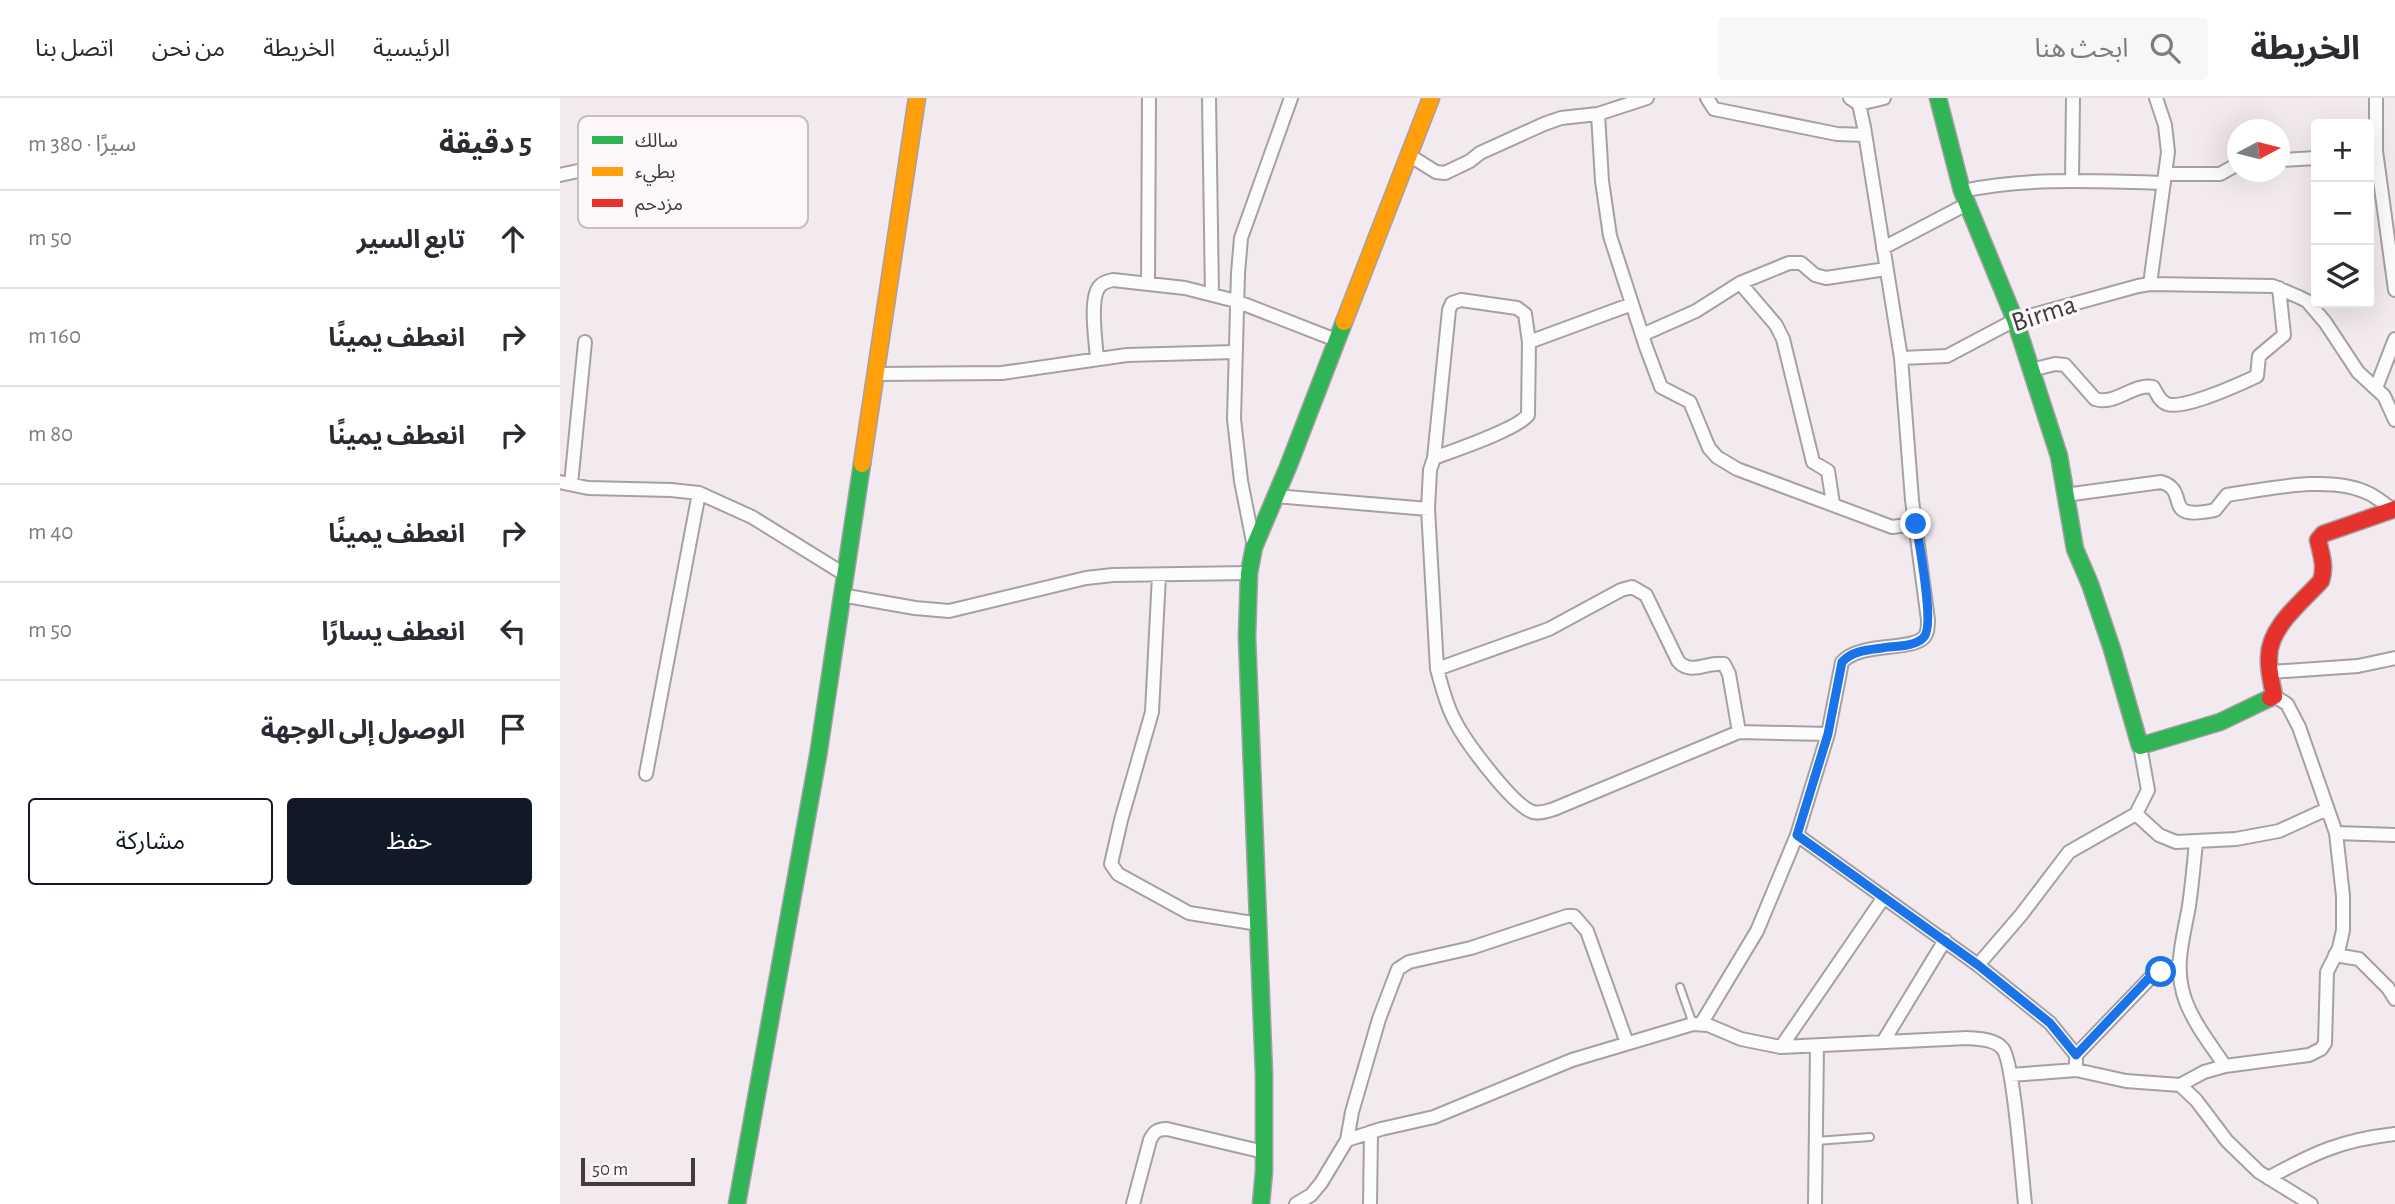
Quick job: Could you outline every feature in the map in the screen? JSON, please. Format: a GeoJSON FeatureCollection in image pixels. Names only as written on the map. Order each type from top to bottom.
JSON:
{"type":"FeatureCollection","features":[{"type":"Feature","properties":{"kind":"street"},"geometry":{"type":"LineString","coordinates":[[737,1204],[818,756],[917,98]]}},
{"type":"Feature","properties":{"kind":"street"},"geometry":{"type":"LineString","coordinates":[[1148,284],[1149,98]]}},
{"type":"Feature","properties":{"kind":"street"},"geometry":{"type":"LineString","coordinates":[[1209,98],[1212,295]]}},
{"type":"Feature","properties":{"kind":"street"},"geometry":{"type":"LineString","coordinates":[[1254,547],[1241,481],[1234,419],[1236,301],[1241,238],[1291,98]]}},
{"type":"Feature","properties":{"kind":"street"},"geometry":{"type":"LineString","coordinates":[[1261,1204],[1264,1152],[1259,924],[1247,637],[1254,547],[1432,98]]}},
{"type":"Feature","properties":{"kind":"street"},"geometry":{"type":"LineString","coordinates":[[1409,155],[1436,172],[1445,173],[1480,153],[1544,124],[1561,118],[1598,114],[1647,98]]}},
{"type":"Feature","properties":{"kind":"street"},"geometry":{"type":"LineString","coordinates":[[1707,98],[1714,108],[1837,134],[1865,135]]}},
{"type":"Feature","properties":{"kind":"street"},"geometry":{"type":"LineString","coordinates":[[1697,1024],[1756,931],[1797,835],[1828,734],[1840,667],[1847,657],[1858,652],[1916,642],[1927,633],[1928,620],[1916,524],[1902,358],[1865,135],[1854,101],[1884,98]]}},
{"type":"Feature","properties":{"kind":"street"},"geometry":{"type":"LineString","coordinates":[[1938,98],[1964,197],[2015,320],[2059,456],[2075,549],[2112,649],[2140,746],[2148,790],[2136,814],[2069,852],[1978,965]]}},
{"type":"Feature","properties":{"kind":"street"},"geometry":{"type":"LineString","coordinates":[[2072,181],[2073,98]]}},
{"type":"Feature","properties":{"kind":"street"},"geometry":{"type":"LineString","coordinates":[[2150,284],[2168,152],[2167,135],[2156,98]]}},
{"type":"Feature","properties":{"kind":"street"},"geometry":{"type":"LineString","coordinates":[[2374,124],[2376,98]]}},
{"type":"Feature","properties":{"kind":"street"},"geometry":{"type":"LineString","coordinates":[[1598,114],[1602,181],[1610,236],[1661,387],[1690,402],[1706,443],[1717,457],[1737,469],[1892,527],[1916,524]]}},
{"type":"Feature","properties":{"kind":"street"},"geometry":{"type":"LineString","coordinates":[[2290,159],[2311,158]]}},
{"type":"Feature","properties":{"kind":"street"},"geometry":{"type":"LineString","coordinates":[[2374,163],[2395,290]]}},
{"type":"Feature","properties":{"kind":"street"},"geometry":{"type":"LineString","coordinates":[[1883,248],[1964,197],[2004,183],[2164,179],[2220,174],[2227,170]]}},
{"type":"Feature","properties":{"kind":"street"},"geometry":{"type":"LineString","coordinates":[[560,175],[578,171]]}},
{"type":"Feature","properties":{"kind":"street"},"geometry":{"type":"LineString","coordinates":[[1643,335],[1696,311],[1741,283],[1793,262],[1801,263],[1815,275],[1826,278],[1886,269]]}},
{"type":"Feature","properties":{"kind":"street"},"geometry":{"type":"LineString","coordinates":[[1097,359],[1094,301],[1098,288],[1105,282],[1114,280],[1185,288],[1236,301],[1336,340]]}},
{"type":"Feature","properties":{"kind":"street"},"geometry":{"type":"LineString","coordinates":[[1741,283],[1776,325],[1783,340],[1813,462],[1828,471],[1833,504]]}},
{"type":"Feature","properties":{"kind":"street","name":"Birma"},"geometry":{"type":"LineString","coordinates":[[1902,358],[1947,356],[2015,320],[2150,284],[2225,284],[2278,288],[2307,302],[2325,322],[2358,372],[2388,402],[2395,420]]}},
{"type":"Feature","properties":{"kind":"street"},"geometry":{"type":"LineString","coordinates":[[2031,370],[2055,364],[2065,365],[2095,399],[2100,401],[2144,386],[2153,387],[2163,402],[2174,405],[2223,392],[2257,376],[2259,356],[2282,338],[2284,330],[2278,288]]}},
{"type":"Feature","properties":{"kind":"street"},"geometry":{"type":"LineString","coordinates":[[1434,457],[1511,427],[1524,421],[1528,415],[1529,342],[1525,314],[1517,308],[1461,300],[1452,303],[1449,310],[1434,457],[1430,470],[1428,509],[1437,669],[1444,694],[1455,723],[1493,775],[1526,809],[1534,812],[1554,809],[1739,733],[1828,734]]}},
{"type":"Feature","properties":{"kind":"street"},"geometry":{"type":"LineString","coordinates":[[1529,342],[1632,303]]}},
{"type":"Feature","properties":{"kind":"street"},"geometry":{"type":"LineString","coordinates":[[2376,388],[2395,339]]}},
{"type":"Feature","properties":{"kind":"street"},"geometry":{"type":"LineString","coordinates":[[585,342],[565,483],[588,488],[699,493],[752,517],[844,574]]}},
{"type":"Feature","properties":{"kind":"street"},"geometry":{"type":"LineString","coordinates":[[876,374],[1002,373],[1126,355],[1235,352]]}},
{"type":"Feature","properties":{"kind":"street"},"geometry":{"type":"LineString","coordinates":[[2065,495],[2161,482],[2173,489],[2181,510],[2186,513],[2215,510],[2227,495],[2288,486],[2336,485],[2371,494],[2394,509]]}},
{"type":"Feature","properties":{"kind":"street"},"geometry":{"type":"LineString","coordinates":[[646,774],[699,493]]}},
{"type":"Feature","properties":{"kind":"street"},"geometry":{"type":"LineString","coordinates":[[1275,496],[1428,509]]}},
{"type":"Feature","properties":{"kind":"street"},"geometry":{"type":"LineString","coordinates":[[2274,696],[2269,651],[2273,638],[2325,574],[2318,540],[2323,534],[2394,509]]}},
{"type":"Feature","properties":{"kind":"street"},"geometry":{"type":"LineString","coordinates":[[841,595],[949,611],[1086,578],[1113,575],[1250,573]]}},
{"type":"Feature","properties":{"kind":"street"},"geometry":{"type":"LineString","coordinates":[[1159,575],[1152,712],[1111,864],[1118,874],[1189,914],[1259,924]]}},
{"type":"Feature","properties":{"kind":"street"},"geometry":{"type":"LineString","coordinates":[[1437,669],[1549,629],[1621,590],[1632,587],[1646,595],[1683,667],[1698,668],[1719,663],[1728,668],[1739,733]]}},
{"type":"Feature","properties":{"kind":"street"},"geometry":{"type":"LineString","coordinates":[[2271,672],[2358,666],[2395,658]]}},
{"type":"Feature","properties":{"kind":"street"},"geometry":{"type":"LineString","coordinates":[[2140,746],[2220,722],[2274,696]]}},
{"type":"Feature","properties":{"kind":"street"},"geometry":{"type":"LineString","coordinates":[[2011,1075],[2076,1070],[2126,1081],[2180,1085],[2204,1072],[2225,1066],[2309,1055],[2321,1049],[2326,1031],[2327,972],[2342,941],[2343,908],[2336,833],[2295,719],[2287,704],[2274,696]]}},
{"type":"Feature","properties":{"kind":"street"},"geometry":{"type":"LineString","coordinates":[[2136,814],[2166,839],[2196,842],[2235,839],[2279,831],[2327,810]]}},
{"type":"Feature","properties":{"kind":"street"},"geometry":{"type":"LineString","coordinates":[[2336,833],[2395,835]]}},
{"type":"Feature","properties":{"kind":"street"},"geometry":{"type":"LineString","coordinates":[[1797,835],[1945,940],[2050,1023],[2076,1055],[2076,1070]]}},
{"type":"Feature","properties":{"kind":"street"},"geometry":{"type":"LineString","coordinates":[[2196,842],[2179,965],[2185,998],[2192,1017],[2225,1066]]}},
{"type":"Feature","properties":{"kind":"street"},"geometry":{"type":"LineString","coordinates":[[1781,1047],[1884,897]]}},
{"type":"Feature","properties":{"kind":"street"},"geometry":{"type":"LineString","coordinates":[[1296,1204],[1311,1195],[1321,1183],[1347,1140],[1352,1112],[1383,1008],[1398,969],[1409,962],[1471,948],[1574,916],[1587,931],[1627,1043]]}},
{"type":"Feature","properties":{"kind":"street"},"geometry":{"type":"LineString","coordinates":[[1883,1042],[1945,940]]}},
{"type":"Feature","properties":{"kind":"street"},"geometry":{"type":"LineString","coordinates":[[2335,955],[2359,959],[2388,988],[2395,999]]}},
{"type":"Feature","properties":{"kind":"street"},"geometry":{"type":"LineString","coordinates":[[2076,1055],[2152,976],[2179,965]]}},
{"type":"Feature","properties":{"kind":"street"},"geometry":{"type":"LineString","coordinates":[[1347,1140],[1434,1117],[1572,1060],[1697,1024],[1708,1025],[1759,1044],[1781,1047],[1968,1038],[1993,1042],[2002,1049],[2011,1075],[2025,1204]]}},
{"type":"Feature","properties":{"kind":"street"},"geometry":{"type":"LineString","coordinates":[[1815,1204],[1817,1046]]}},
{"type":"Feature","properties":{"kind":"street"},"geometry":{"type":"LineString","coordinates":[[2180,1085],[2189,1092],[2227,1141],[2259,1172],[2311,1204]]}},
{"type":"Feature","properties":{"kind":"street"},"geometry":{"type":"LineString","coordinates":[[1133,1204],[1150,1140],[1154,1132],[1160,1129],[1264,1152]]}},
{"type":"Feature","properties":{"kind":"street"},"geometry":{"type":"LineString","coordinates":[[1370,1204],[1371,1132]]}},
{"type":"Feature","properties":{"kind":"street"},"geometry":{"type":"LineString","coordinates":[[2268,1178],[2333,1146],[2361,1138],[2395,1134]]}},
{"type":"Feature","properties":{"kind":"lane"},"geometry":{"type":"LineString","coordinates":[[1680,988],[1697,1024]]}},
{"type":"Feature","properties":{"kind":"lane"},"geometry":{"type":"LineString","coordinates":[[1816,1141],[1870,1137]]}},
{"type":"Feature","properties":{"kind":"traffic: fast"},"geometry":{"type":"LineString","coordinates":[[1938,98],[1962,191],[2015,320],[2059,456],[2075,549],[2112,649],[2140,746],[2220,722],[2270,698]]}},
{"type":"Feature","properties":{"kind":"traffic: fast"},"geometry":{"type":"LineString","coordinates":[[1261,1204],[1264,1171],[1264,1075],[1247,637],[1249,573],[1254,547],[1344,322]]}},
{"type":"Feature","properties":{"kind":"traffic: fast"},"geometry":{"type":"LineString","coordinates":[[737,1204],[818,756],[862,464]]}},
{"type":"Feature","properties":{"kind":"traffic: slow"},"geometry":{"type":"LineString","coordinates":[[862,464],[917,98]]}},
{"type":"Feature","properties":{"kind":"traffic: slow"},"geometry":{"type":"LineString","coordinates":[[1344,322],[1431,98]]}},
{"type":"Feature","properties":{"kind":"traffic: jam"},"geometry":{"type":"LineString","coordinates":[[2270,698],[2274,696],[2270,646],[2280,625],[2321,581],[2323,565],[2318,540],[2323,534],[2395,509]]}},
{"type":"Feature","properties":{"kind":"route"},"geometry":{"type":"LineString","coordinates":[[1916,524],[1924,579],[1927,633],[1916,642],[1858,652],[1842,662],[1828,734],[1797,835],[1978,965],[2050,1023],[2076,1055],[2147,980],[2161,972]]}}]}
